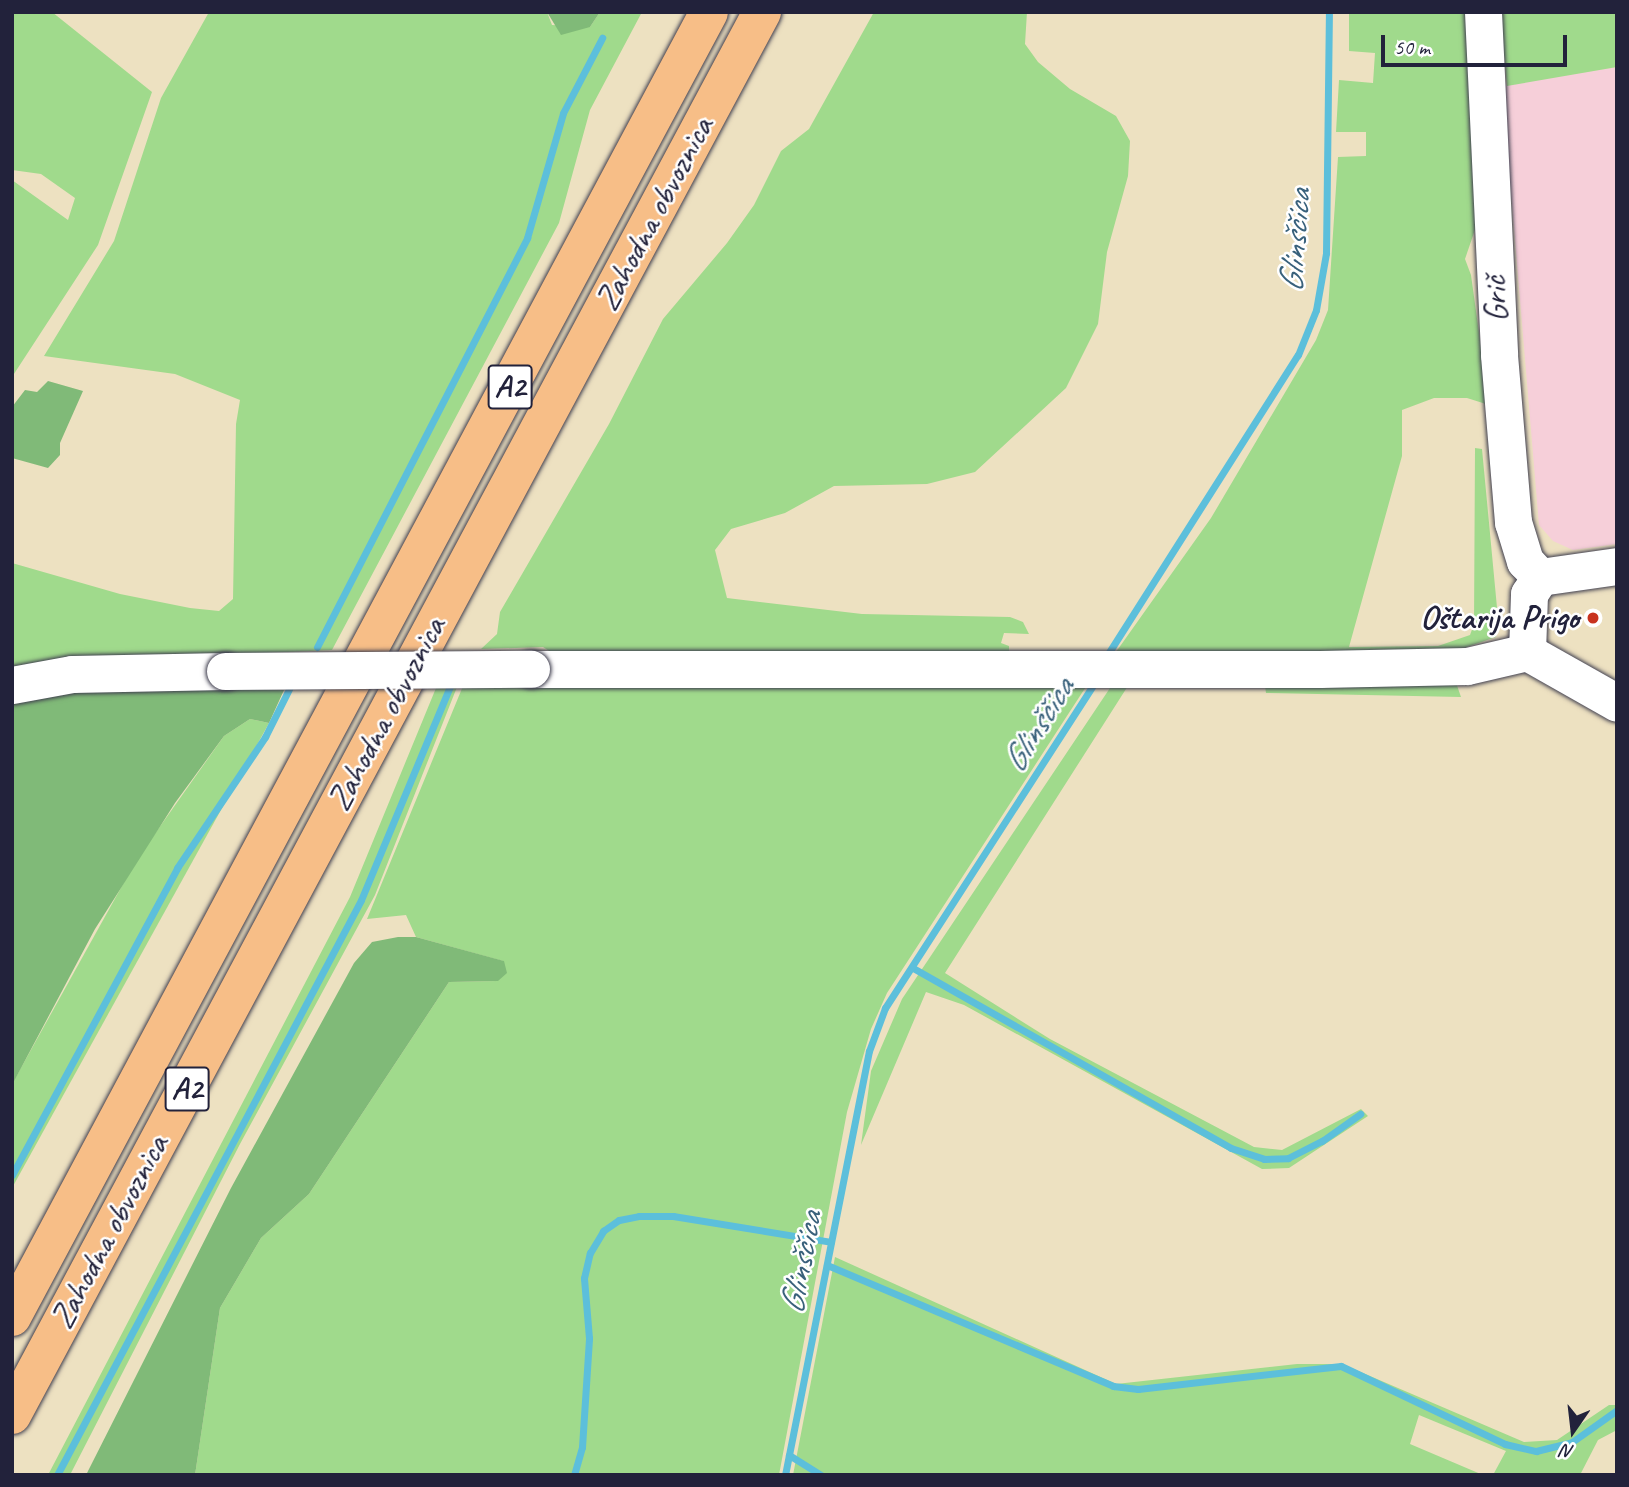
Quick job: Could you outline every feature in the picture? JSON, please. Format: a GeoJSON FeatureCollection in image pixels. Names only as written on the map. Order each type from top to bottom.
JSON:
{"type":"FeatureCollection","features":[{"type":"Feature","properties":{"kind":"highway","name":"Zahodna obvoznica"},"geometry":{"type":"LineString","coordinates":[[12,1317],[709,12]]}},
{"type":"Feature","properties":{"kind":"highway","name":"Zahodna obvoznica"},"geometry":{"type":"LineString","coordinates":[[12,1415],[762,12]]}},
{"type":"Feature","properties":{"kind":"street","name":"Grič"},"geometry":{"type":"LineString","coordinates":[[1483,12],[1499,355],[1513,522],[1525,561],[1540,577]]}},
{"type":"Feature","properties":{"kind":"street"},"geometry":{"type":"LineString","coordinates":[[1527,652],[1529,594],[1540,577],[1617,566]]}},
{"type":"Feature","properties":{"kind":"street"},"geometry":{"type":"LineString","coordinates":[[12,685],[72,674],[225,671],[1467,666],[1527,652],[1617,703]]}},
{"type":"Feature","properties":{"kind":"shaded area"},"geometry":{"type":"Polygon","coordinates":[[[1617,67],[1617,544],[1573,550],[1553,541],[1539,525],[1502,86],[1617,67]]]}},
{"type":"Feature","properties":{"kind":"green space"},"geometry":{"type":"Polygon","coordinates":[[[12,12],[52,12],[152,92],[98,245],[12,377],[12,180],[68,220],[75,198],[41,174],[12,170],[12,12]]]}},
{"type":"Feature","properties":{"kind":"green space"},"geometry":{"type":"Polygon","coordinates":[[[209,12],[547,12],[552,25],[590,27],[600,12],[642,12],[590,110],[559,223],[332,650],[148,658],[12,672],[12,563],[120,594],[190,608],[219,611],[233,599],[236,424],[240,400],[175,374],[44,356],[114,241],[161,98],[209,12]]]}},
{"type":"Feature","properties":{"kind":"green space"},"geometry":{"type":"Polygon","coordinates":[[[547,12],[600,12],[590,27],[561,35],[547,12]]]}},
{"type":"Feature","properties":{"kind":"green space"},"geometry":{"type":"Polygon","coordinates":[[[874,12],[1027,12],[1025,44],[1038,62],[1070,89],[1116,116],[1130,141],[1128,176],[1107,252],[1098,324],[1066,388],[975,472],[927,484],[834,486],[785,513],[731,529],[715,550],[727,598],[862,614],[1010,617],[1023,622],[1029,634],[1004,633],[1001,643],[1009,646],[1009,655],[557,656],[543,647],[481,649],[497,634],[500,612],[609,424],[663,319],[727,243],[754,205],[781,151],[809,129],[874,12]]]}},
{"type":"Feature","properties":{"kind":"green space"},"geometry":{"type":"Polygon","coordinates":[[[1469,12],[1479,218],[1465,259],[1471,275],[1489,405],[1467,398],[1434,398],[1402,410],[1402,456],[1349,647],[1438,646],[1470,635],[1474,624],[1475,448],[1482,449],[1498,618],[1496,637],[1435,658],[1111,659],[1211,518],[1316,340],[1328,310],[1338,157],[1366,156],[1366,132],[1336,132],[1339,80],[1373,83],[1375,53],[1349,51],[1349,14],[1469,12]]]}},
{"type":"Feature","properties":{"kind":"green space"},"geometry":{"type":"Polygon","coordinates":[[[1500,12],[1617,12],[1617,67],[1507,86],[1500,12]]]}},
{"type":"Feature","properties":{"kind":"green space"},"geometry":{"type":"Polygon","coordinates":[[[48,381],[83,391],[60,443],[60,455],[48,468],[12,458],[12,407],[25,390],[37,392],[48,381]]]}},
{"type":"Feature","properties":{"kind":"green space"},"geometry":{"type":"Polygon","coordinates":[[[1454,677],[1461,697],[1266,693],[1264,679],[1454,677]]]}},
{"type":"Feature","properties":{"kind":"green space"},"geometry":{"type":"Polygon","coordinates":[[[1133,678],[945,973],[1050,1039],[1254,1147],[1282,1150],[1361,1109],[1368,1116],[1289,1168],[1262,1169],[964,1005],[926,992],[861,1145],[871,1071],[902,999],[1116,679],[1133,678]]]}},
{"type":"Feature","properties":{"kind":"green space"},"geometry":{"type":"Polygon","coordinates":[[[1091,679],[887,993],[871,1029],[847,1112],[779,1475],[195,1475],[220,1308],[261,1238],[309,1194],[449,982],[497,981],[503,961],[416,937],[406,915],[367,919],[463,686],[1091,679]]]}},
{"type":"Feature","properties":{"kind":"green space"},"geometry":{"type":"Polygon","coordinates":[[[203,687],[284,690],[269,723],[250,719],[224,736],[175,803],[95,929],[12,1085],[12,697],[64,688],[203,687]]]}},
{"type":"Feature","properties":{"kind":"green space"},"geometry":{"type":"Polygon","coordinates":[[[457,687],[375,895],[240,1144],[70,1475],[48,1475],[350,897],[436,688],[457,687]]]}},
{"type":"Feature","properties":{"kind":"green space"},"geometry":{"type":"Polygon","coordinates":[[[250,719],[269,723],[12,1188],[12,1084],[137,859],[224,736],[250,719]]]}},
{"type":"Feature","properties":{"kind":"green space"},"geometry":{"type":"Polygon","coordinates":[[[416,937],[504,961],[507,973],[498,981],[449,982],[309,1194],[261,1238],[220,1308],[195,1475],[86,1475],[231,1188],[354,963],[372,942],[416,937]]]}},
{"type":"Feature","properties":{"kind":"green space"},"geometry":{"type":"Polygon","coordinates":[[[835,1257],[1116,1384],[1297,1364],[1342,1364],[1524,1442],[1557,1440],[1609,1405],[1617,1405],[1617,1430],[1598,1440],[1580,1475],[1493,1475],[1506,1451],[1419,1415],[1410,1444],[1483,1475],[793,1475],[835,1257]]]}},
{"type":"Feature","properties":{"kind":"waterway","name":"Glinščica"},"geometry":{"type":"LineString","coordinates":[[1106,657],[1298,355],[1316,310],[1326,253],[1329,12]]}},
{"type":"Feature","properties":{"kind":"waterway"},"geometry":{"type":"LineString","coordinates":[[317,647],[527,238],[563,113],[602,38]]}},
{"type":"Feature","properties":{"kind":"waterway","name":"Glinščica"},"geometry":{"type":"LineString","coordinates":[[785,1475],[869,1051],[885,1008],[1096,681]]}},
{"type":"Feature","properties":{"kind":"waterway"},"geometry":{"type":"LineString","coordinates":[[57,1475],[361,900],[450,686]]}},
{"type":"Feature","properties":{"kind":"waterway"},"geometry":{"type":"LineString","coordinates":[[12,1175],[177,868],[265,737],[289,689]]}},
{"type":"Feature","properties":{"kind":"waterway"},"geometry":{"type":"LineString","coordinates":[[913,968],[1231,1148],[1264,1159],[1288,1158],[1322,1141],[1360,1114]]}},
{"type":"Feature","properties":{"kind":"waterway"},"geometry":{"type":"LineString","coordinates":[[574,1475],[582,1447],[589,1338],[584,1278],[590,1253],[603,1231],[619,1220],[639,1216],[673,1216],[831,1242]]}},
{"type":"Feature","properties":{"kind":"waterway"},"geometry":{"type":"LineString","coordinates":[[827,1265],[1113,1386],[1138,1389],[1341,1366],[1505,1444],[1536,1451],[1572,1442],[1617,1410]]}},
{"type":"Feature","properties":{"kind":"waterway"},"geometry":{"type":"LineString","coordinates":[[789,1455],[821,1475]]}},
{"type":"Feature","properties":{"kind":"place","name":"Oštarija Prigo"},"geometry":{"type":"Point","coordinates":[1593,618]}}]}
